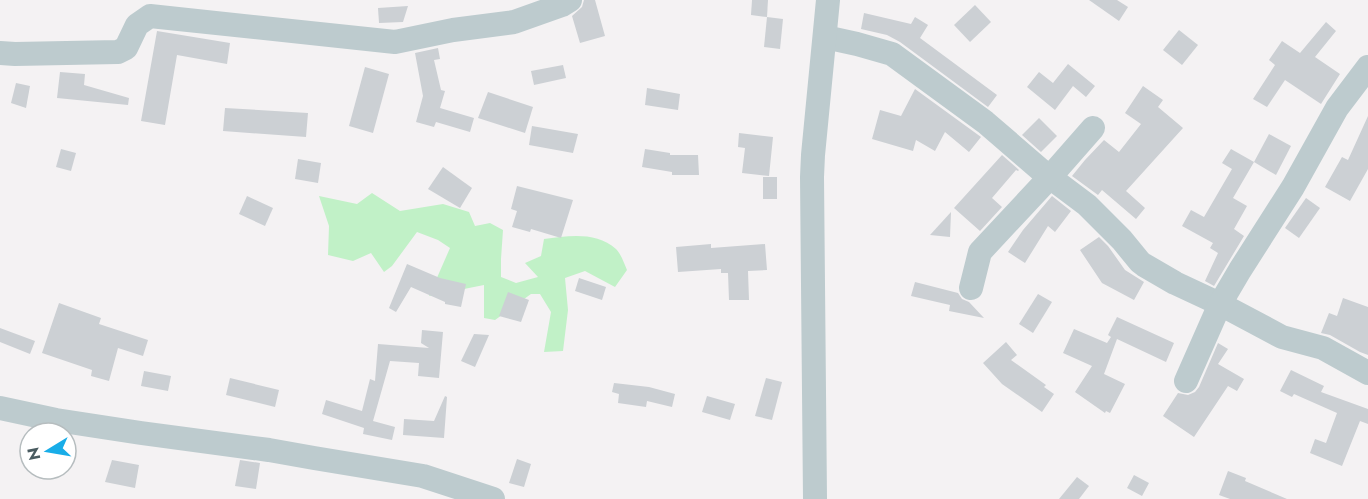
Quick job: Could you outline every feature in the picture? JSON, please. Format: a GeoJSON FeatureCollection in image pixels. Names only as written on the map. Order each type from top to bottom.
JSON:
{"type":"FeatureCollection","features":[{"type":"Feature","properties":{"kind":"street"},"geometry":{"type":"LineString","coordinates":[[0,53],[118,52],[126,48],[137,25],[150,16],[395,42],[453,30],[513,22],[570,0]]}},
{"type":"Feature","properties":{"kind":"street"},"geometry":{"type":"LineString","coordinates":[[815,499],[812,177],[828,0]]}},
{"type":"Feature","properties":{"kind":"street"},"geometry":{"type":"LineString","coordinates":[[825,37],[892,54],[985,122],[1086,205],[1118,235],[1140,262],[1175,283],[1282,337],[1323,348],[1368,374]]}},
{"type":"Feature","properties":{"kind":"street"},"geometry":{"type":"LineString","coordinates":[[1186,381],[1220,304],[1293,187],[1337,108],[1368,67]]}},
{"type":"Feature","properties":{"kind":"street"},"geometry":{"type":"LineString","coordinates":[[971,288],[980,252],[1093,128]]}},
{"type":"Feature","properties":{"kind":"street"},"geometry":{"type":"LineString","coordinates":[[0,408],[141,434],[269,450],[423,476],[493,499]]}},
{"type":"Feature","properties":{"kind":"green space"},"geometry":{"type":"Polygon","coordinates":[[[372,193],[400,211],[443,204],[469,212],[475,226],[490,223],[503,230],[501,277],[516,283],[538,277],[525,263],[541,256],[544,239],[582,236],[600,239],[616,249],[627,270],[615,287],[585,271],[565,278],[568,310],[563,351],[544,352],[551,312],[540,294],[531,294],[495,320],[484,318],[484,285],[429,296],[450,248],[438,240],[417,232],[392,266],[384,272],[371,253],[353,261],[328,255],[329,226],[319,196],[357,204],[372,193]]]}},
{"type":"Feature","properties":{"kind":"building"},"geometry":{"type":"Polygon","coordinates":[[[584,0],[595,0],[605,36],[580,43],[572,16],[582,7],[584,0]]]}},
{"type":"Feature","properties":{"kind":"building"},"geometry":{"type":"Polygon","coordinates":[[[752,0],[768,0],[767,17],[751,15],[752,0]]]}},
{"type":"Feature","properties":{"kind":"building"},"geometry":{"type":"Polygon","coordinates":[[[1089,0],[1117,0],[1128,7],[1119,21],[1089,0]]]}},
{"type":"Feature","properties":{"kind":"building"},"geometry":{"type":"Polygon","coordinates":[[[975,5],[991,22],[970,42],[954,25],[975,5]]]}},
{"type":"Feature","properties":{"kind":"building"},"geometry":{"type":"Polygon","coordinates":[[[408,6],[403,22],[379,23],[378,8],[408,6]]]}},
{"type":"Feature","properties":{"kind":"building"},"geometry":{"type":"Polygon","coordinates":[[[864,13],[911,24],[915,17],[928,25],[920,38],[997,95],[988,107],[900,42],[887,35],[861,29],[864,13]]]}},
{"type":"Feature","properties":{"kind":"building"},"geometry":{"type":"Polygon","coordinates":[[[767,17],[783,19],[780,49],[764,47],[767,17]]]}},
{"type":"Feature","properties":{"kind":"building"},"geometry":{"type":"Polygon","coordinates":[[[1326,22],[1336,31],[1315,57],[1340,74],[1321,104],[1285,80],[1267,107],[1253,99],[1275,65],[1269,60],[1282,41],[1300,53],[1326,22]]]}},
{"type":"Feature","properties":{"kind":"building"},"geometry":{"type":"Polygon","coordinates":[[[1179,30],[1198,45],[1182,65],[1163,50],[1179,30]]]}},
{"type":"Feature","properties":{"kind":"building"},"geometry":{"type":"Polygon","coordinates":[[[157,31],[230,43],[227,64],[177,55],[165,125],[141,121],[157,31]]]}},
{"type":"Feature","properties":{"kind":"building"},"geometry":{"type":"Polygon","coordinates":[[[438,48],[440,59],[434,60],[441,90],[445,91],[440,108],[474,118],[470,132],[436,122],[434,127],[416,122],[423,96],[415,53],[438,48]]]}},
{"type":"Feature","properties":{"kind":"building"},"geometry":{"type":"Polygon","coordinates":[[[1068,64],[1095,86],[1086,97],[1073,86],[1055,110],[1027,87],[1039,72],[1053,83],[1068,64]]]}},
{"type":"Feature","properties":{"kind":"building"},"geometry":{"type":"Polygon","coordinates":[[[563,65],[566,78],[534,85],[531,71],[563,65]]]}},
{"type":"Feature","properties":{"kind":"building"},"geometry":{"type":"Polygon","coordinates":[[[365,67],[389,74],[373,133],[349,126],[365,67]]]}},
{"type":"Feature","properties":{"kind":"building"},"geometry":{"type":"Polygon","coordinates":[[[60,72],[85,74],[84,85],[129,98],[128,105],[57,98],[60,72]]]}},
{"type":"Feature","properties":{"kind":"building"},"geometry":{"type":"Polygon","coordinates":[[[16,83],[30,86],[26,108],[11,103],[16,83]]]}},
{"type":"Feature","properties":{"kind":"building"},"geometry":{"type":"Polygon","coordinates":[[[1143,86],[1163,100],[1158,107],[1183,128],[1126,191],[1145,208],[1136,219],[1102,190],[1098,195],[1072,176],[1104,140],[1119,152],[1141,124],[1125,113],[1143,86]]]}},
{"type":"Feature","properties":{"kind":"building"},"geometry":{"type":"Polygon","coordinates":[[[647,88],[680,94],[678,110],[645,105],[647,88]]]}},
{"type":"Feature","properties":{"kind":"building"},"geometry":{"type":"Polygon","coordinates":[[[915,89],[981,137],[969,152],[945,132],[935,151],[916,140],[913,151],[872,139],[880,110],[901,116],[915,89]]]}},
{"type":"Feature","properties":{"kind":"building"},"geometry":{"type":"Polygon","coordinates":[[[488,92],[533,107],[525,133],[478,118],[488,92]]]}},
{"type":"Feature","properties":{"kind":"building"},"geometry":{"type":"Polygon","coordinates":[[[225,108],[308,113],[306,137],[223,131],[225,108]]]}},
{"type":"Feature","properties":{"kind":"building"},"geometry":{"type":"Polygon","coordinates":[[[1368,116],[1368,169],[1350,201],[1325,187],[1342,157],[1348,160],[1368,116]]]}},
{"type":"Feature","properties":{"kind":"building"},"geometry":{"type":"Polygon","coordinates":[[[1039,118],[1057,136],[1041,152],[1022,135],[1039,118]]]}},
{"type":"Feature","properties":{"kind":"building"},"geometry":{"type":"Polygon","coordinates":[[[532,126],[578,134],[573,153],[529,145],[532,126]]]}},
{"type":"Feature","properties":{"kind":"building"},"geometry":{"type":"Polygon","coordinates":[[[739,133],[773,137],[769,176],[742,173],[745,148],[738,147],[739,133]]]}},
{"type":"Feature","properties":{"kind":"building"},"geometry":{"type":"Polygon","coordinates":[[[1269,134],[1291,146],[1276,175],[1254,162],[1269,134]]]}},
{"type":"Feature","properties":{"kind":"building"},"geometry":{"type":"Polygon","coordinates":[[[61,149],[76,153],[71,171],[56,167],[61,149]]]}},
{"type":"Feature","properties":{"kind":"building"},"geometry":{"type":"Polygon","coordinates":[[[645,149],[670,153],[670,155],[698,155],[699,175],[672,175],[672,172],[642,167],[645,149]]]}},
{"type":"Feature","properties":{"kind":"building"},"geometry":{"type":"Polygon","coordinates":[[[1231,149],[1254,162],[1233,198],[1247,206],[1234,229],[1244,236],[1214,286],[1205,281],[1218,253],[1210,248],[1213,243],[1182,226],[1191,210],[1204,217],[1232,169],[1222,163],[1231,149]]]}},
{"type":"Feature","properties":{"kind":"building"},"geometry":{"type":"Polygon","coordinates":[[[1002,155],[1019,170],[1016,170],[992,198],[1002,207],[980,231],[954,208],[1002,155]]]}},
{"type":"Feature","properties":{"kind":"building"},"geometry":{"type":"Polygon","coordinates":[[[298,159],[321,163],[318,183],[295,179],[298,159]]]}},
{"type":"Feature","properties":{"kind":"building"},"geometry":{"type":"Polygon","coordinates":[[[443,167],[472,188],[460,208],[428,189],[443,167]]]}},
{"type":"Feature","properties":{"kind":"building"},"geometry":{"type":"Polygon","coordinates":[[[763,177],[777,177],[777,199],[763,199],[763,177]]]}},
{"type":"Feature","properties":{"kind":"building"},"geometry":{"type":"Polygon","coordinates":[[[517,186],[573,200],[561,238],[531,229],[530,232],[512,227],[517,211],[511,209],[517,186]]]}},
{"type":"Feature","properties":{"kind":"building"},"geometry":{"type":"Polygon","coordinates":[[[247,196],[273,208],[265,226],[239,214],[247,196]]]}},
{"type":"Feature","properties":{"kind":"building"},"geometry":{"type":"Polygon","coordinates":[[[1052,196],[1071,211],[1055,232],[1048,226],[1025,263],[1008,252],[1052,196]]]}},
{"type":"Feature","properties":{"kind":"building"},"geometry":{"type":"Polygon","coordinates":[[[1306,198],[1320,208],[1299,238],[1285,228],[1306,198]]]}},
{"type":"Feature","properties":{"kind":"building"},"geometry":{"type":"Polygon","coordinates":[[[951,212],[950,237],[930,235],[951,212]]]}},
{"type":"Feature","properties":{"kind":"building"},"geometry":{"type":"Polygon","coordinates":[[[1099,237],[1125,270],[1144,282],[1134,300],[1102,283],[1080,250],[1099,237]]]}},
{"type":"Feature","properties":{"kind":"building"},"geometry":{"type":"Polygon","coordinates":[[[711,244],[711,248],[765,244],[767,270],[748,271],[749,300],[729,300],[728,273],[721,273],[721,269],[678,272],[676,247],[711,244]]]}},
{"type":"Feature","properties":{"kind":"building"},"geometry":{"type":"Polygon","coordinates":[[[407,264],[440,278],[466,284],[461,307],[445,304],[411,287],[396,312],[389,308],[407,264]]]}},
{"type":"Feature","properties":{"kind":"building"},"geometry":{"type":"Polygon","coordinates":[[[579,278],[606,287],[602,300],[575,291],[579,278]]]}},
{"type":"Feature","properties":{"kind":"building"},"geometry":{"type":"Polygon","coordinates":[[[915,282],[958,293],[984,318],[949,311],[950,305],[911,296],[915,282]]]}},
{"type":"Feature","properties":{"kind":"building"},"geometry":{"type":"Polygon","coordinates":[[[508,292],[529,300],[521,322],[499,316],[508,292]]]}},
{"type":"Feature","properties":{"kind":"building"},"geometry":{"type":"Polygon","coordinates":[[[1038,294],[1052,302],[1033,333],[1019,324],[1038,294]]]}},
{"type":"Feature","properties":{"kind":"building"},"geometry":{"type":"Polygon","coordinates":[[[1343,298],[1368,307],[1368,355],[1330,335],[1321,333],[1329,313],[1337,316],[1343,298]]]}},
{"type":"Feature","properties":{"kind":"building"},"geometry":{"type":"Polygon","coordinates":[[[59,303],[101,318],[99,324],[148,340],[143,356],[118,348],[109,381],[91,376],[92,370],[42,353],[59,303]]]}},
{"type":"Feature","properties":{"kind":"building"},"geometry":{"type":"Polygon","coordinates":[[[1117,317],[1174,343],[1166,362],[1117,339],[1104,374],[1125,384],[1110,413],[1106,411],[1105,413],[1075,392],[1092,366],[1063,353],[1074,329],[1107,343],[1111,337],[1108,335],[1117,317]]]}},
{"type":"Feature","properties":{"kind":"building"},"geometry":{"type":"Polygon","coordinates":[[[0,328],[35,341],[30,354],[0,342],[0,328]]]}},
{"type":"Feature","properties":{"kind":"building"},"geometry":{"type":"Polygon","coordinates":[[[422,330],[443,332],[439,378],[418,376],[419,363],[390,361],[373,421],[395,427],[392,440],[363,434],[364,428],[322,414],[326,400],[362,411],[370,379],[375,381],[378,344],[429,348],[421,343],[422,330]]]}},
{"type":"Feature","properties":{"kind":"building"},"geometry":{"type":"Polygon","coordinates":[[[474,334],[489,335],[475,367],[461,361],[474,334]]]}},
{"type":"Feature","properties":{"kind":"building"},"geometry":{"type":"Polygon","coordinates":[[[1006,342],[1017,355],[1011,360],[1046,385],[1044,387],[1054,394],[1042,412],[1002,384],[983,363],[1006,342]]]}},
{"type":"Feature","properties":{"kind":"building"},"geometry":{"type":"Polygon","coordinates":[[[1218,343],[1228,349],[1218,364],[1244,379],[1237,391],[1228,386],[1194,437],[1163,416],[1178,393],[1188,395],[1199,387],[1218,343]]]}},
{"type":"Feature","properties":{"kind":"building"},"geometry":{"type":"Polygon","coordinates":[[[1291,370],[1324,386],[1321,392],[1368,409],[1368,424],[1360,421],[1342,466],[1310,453],[1315,439],[1326,443],[1337,413],[1294,394],[1292,397],[1280,391],[1291,370]]]}},
{"type":"Feature","properties":{"kind":"building"},"geometry":{"type":"Polygon","coordinates":[[[144,371],[171,376],[168,391],[141,386],[144,371]]]}},
{"type":"Feature","properties":{"kind":"building"},"geometry":{"type":"Polygon","coordinates":[[[230,378],[279,390],[275,407],[226,395],[230,378]]]}},
{"type":"Feature","properties":{"kind":"building"},"geometry":{"type":"Polygon","coordinates":[[[766,378],[782,382],[772,420],[755,416],[766,378]]]}},
{"type":"Feature","properties":{"kind":"building"},"geometry":{"type":"Polygon","coordinates":[[[614,383],[649,387],[675,394],[672,407],[647,401],[646,407],[618,403],[619,394],[612,392],[614,383]]]}},
{"type":"Feature","properties":{"kind":"building"},"geometry":{"type":"Polygon","coordinates":[[[445,396],[447,397],[444,438],[403,435],[404,419],[434,421],[445,396]]]}},
{"type":"Feature","properties":{"kind":"building"},"geometry":{"type":"Polygon","coordinates":[[[707,396],[735,404],[730,420],[702,412],[707,396]]]}},
{"type":"Feature","properties":{"kind":"building"},"geometry":{"type":"Polygon","coordinates":[[[517,459],[531,464],[524,487],[509,483],[517,459]]]}},
{"type":"Feature","properties":{"kind":"building"},"geometry":{"type":"Polygon","coordinates":[[[112,460],[139,465],[135,488],[105,482],[112,460]]]}},
{"type":"Feature","properties":{"kind":"building"},"geometry":{"type":"Polygon","coordinates":[[[240,460],[260,463],[256,489],[235,486],[240,460]]]}},
{"type":"Feature","properties":{"kind":"building"},"geometry":{"type":"Polygon","coordinates":[[[1228,471],[1287,499],[1230,499],[1219,495],[1228,471]]]}},
{"type":"Feature","properties":{"kind":"building"},"geometry":{"type":"Polygon","coordinates":[[[1134,475],[1149,483],[1142,496],[1127,488],[1134,475]]]}},
{"type":"Feature","properties":{"kind":"building"},"geometry":{"type":"Polygon","coordinates":[[[1077,477],[1089,486],[1079,499],[1059,499],[1077,477]]]}}]}
